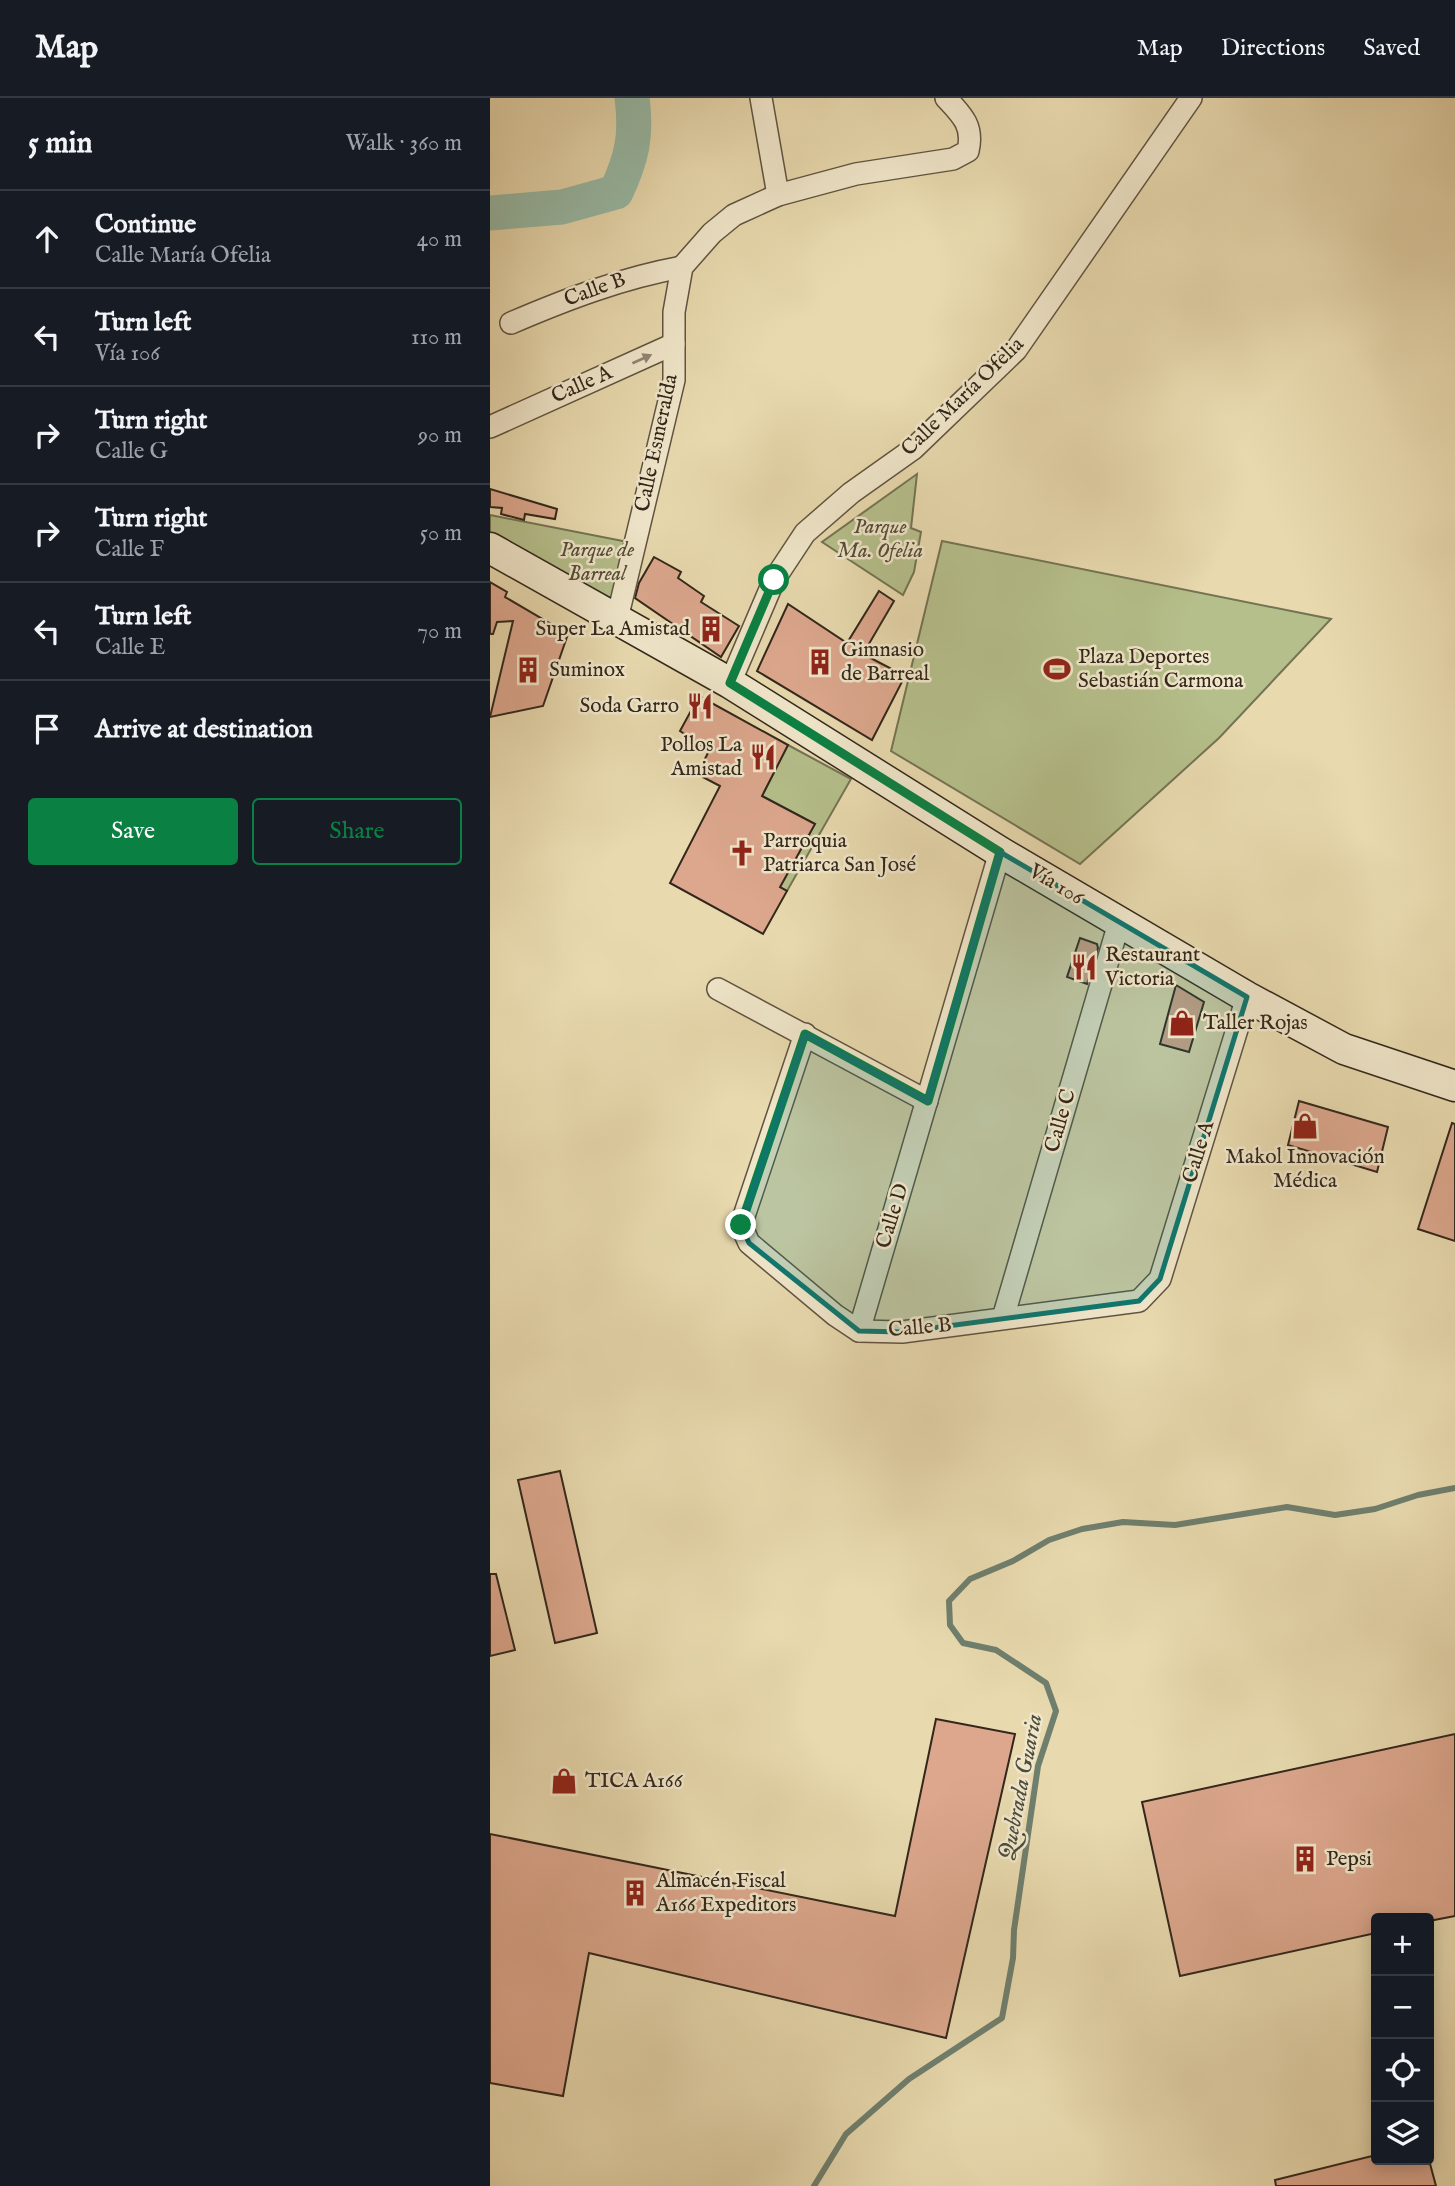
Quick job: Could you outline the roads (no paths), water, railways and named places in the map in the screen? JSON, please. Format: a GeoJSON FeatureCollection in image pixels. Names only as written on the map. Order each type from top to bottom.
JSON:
{"type":"FeatureCollection","features":[{"type":"Feature","properties":{"kind":"main road","name":"Vía 106"},"geometry":{"type":"LineString","coordinates":[[490,548],[730,683],[1000,852],[1247,997],[1343,1049],[1455,1086]]}},
{"type":"Feature","properties":{"kind":"street"},"geometry":{"type":"LineString","coordinates":[[761,98],[778,195]]}},
{"type":"Feature","properties":{"kind":"street"},"geometry":{"type":"LineString","coordinates":[[682,268],[712,233],[734,215],[778,195],[856,174],[953,159],[968,151],[972,135],[965,118],[946,98]]}},
{"type":"Feature","properties":{"kind":"street","name":"Calle María Ofelia"},"geometry":{"type":"LineString","coordinates":[[730,683],[774,580],[804,533],[851,493],[913,449],[1016,350],[1191,98]]}},
{"type":"Feature","properties":{"kind":"street","name":"Calle B"},"geometry":{"type":"LineString","coordinates":[[511,323],[638,275],[682,268]]}},
{"type":"Feature","properties":{"kind":"street","name":"Calle Esmeralda"},"geometry":{"type":"LineString","coordinates":[[617,619],[674,380],[674,312],[682,268]]}},
{"type":"Feature","properties":{"kind":"street","name":"Calle A"},"geometry":{"type":"LineString","coordinates":[[490,427],[674,344]]}},
{"type":"Feature","properties":{"kind":"street","name":"Calle D"},"geometry":{"type":"LineString","coordinates":[[859,1331],[1000,852]]}},
{"type":"Feature","properties":{"kind":"street","name":"Calle C"},"geometry":{"type":"LineString","coordinates":[[1003,1318],[1119,923]]}},
{"type":"Feature","properties":{"kind":"street"},"geometry":{"type":"LineString","coordinates":[[718,989],[928,1101]]}},
{"type":"Feature","properties":{"kind":"street","name":"Calle A"},"geometry":{"type":"LineString","coordinates":[[1139,1301],[1160,1279],[1247,997]]}},
{"type":"Feature","properties":{"kind":"street","name":"Calle B"},"geometry":{"type":"LineString","coordinates":[[805,1034],[741,1225],[749,1243],[835,1315],[859,1331],[902,1332],[1139,1301]]}},
{"type":"Feature","properties":{"kind":"waterway"},"geometry":{"type":"LineString","coordinates":[[490,213],[562,207],[616,192],[632,146],[632,98]]}},
{"type":"Feature","properties":{"kind":"waterway","name":"Quebrada Guaria"},"geometry":{"type":"LineString","coordinates":[[814,2186],[846,2134],[909,2079],[1002,2018],[1013,1958],[1014,1930],[1038,1766],[1056,1711],[1046,1683],[996,1650],[963,1643],[950,1625],[949,1601],[970,1579],[1013,1561],[1049,1540],[1082,1529],[1123,1522],[1175,1525],[1287,1507],[1335,1515],[1375,1509],[1418,1495],[1455,1488]]}},
{"type":"Feature","properties":{"kind":"place","name":"Super La Amistad"},"geometry":{"type":"Point","coordinates":[711,629]}},
{"type":"Feature","properties":{"kind":"place","name":"Gimnasio de Barreal"},"geometry":{"type":"Point","coordinates":[820,662]}},
{"type":"Feature","properties":{"kind":"place","name":"Plaza Deportes Sebastián Carmona"},"geometry":{"type":"Point","coordinates":[1057,669]}},
{"type":"Feature","properties":{"kind":"place","name":"Suminox"},"geometry":{"type":"Point","coordinates":[528,670]}},
{"type":"Feature","properties":{"kind":"place","name":"Soda Garro"},"geometry":{"type":"Point","coordinates":[700,706]}},
{"type":"Feature","properties":{"kind":"place","name":"Pollos La Amistad"},"geometry":{"type":"Point","coordinates":[763,757]}},
{"type":"Feature","properties":{"kind":"place","name":"Parroquia Patriarca San José"},"geometry":{"type":"Point","coordinates":[742,853]}},
{"type":"Feature","properties":{"kind":"place","name":"Restaurant Victoria"},"geometry":{"type":"Point","coordinates":[1084,967]}},
{"type":"Feature","properties":{"kind":"place","name":"Taller Rojas"},"geometry":{"type":"Point","coordinates":[1182,1023]}},
{"type":"Feature","properties":{"kind":"place","name":"Makol Innovación Médica"},"geometry":{"type":"Point","coordinates":[1305,1126]}},
{"type":"Feature","properties":{"kind":"place","name":"TICA A166"},"geometry":{"type":"Point","coordinates":[564,1781]}},
{"type":"Feature","properties":{"kind":"place","name":"Pepsi"},"geometry":{"type":"Point","coordinates":[1305,1859]}},
{"type":"Feature","properties":{"kind":"place","name":"Almacén Fiscal A166 Expeditors"},"geometry":{"type":"Point","coordinates":[635,1893]}},
{"type":"Feature","properties":{"kind":"park label","name":"Parque Ma. Ofelia"},"geometry":{"type":"Point","coordinates":[880,539]}},
{"type":"Feature","properties":{"kind":"park label","name":"Parque de Barreal"},"geometry":{"type":"Point","coordinates":[597,562]}}]}
